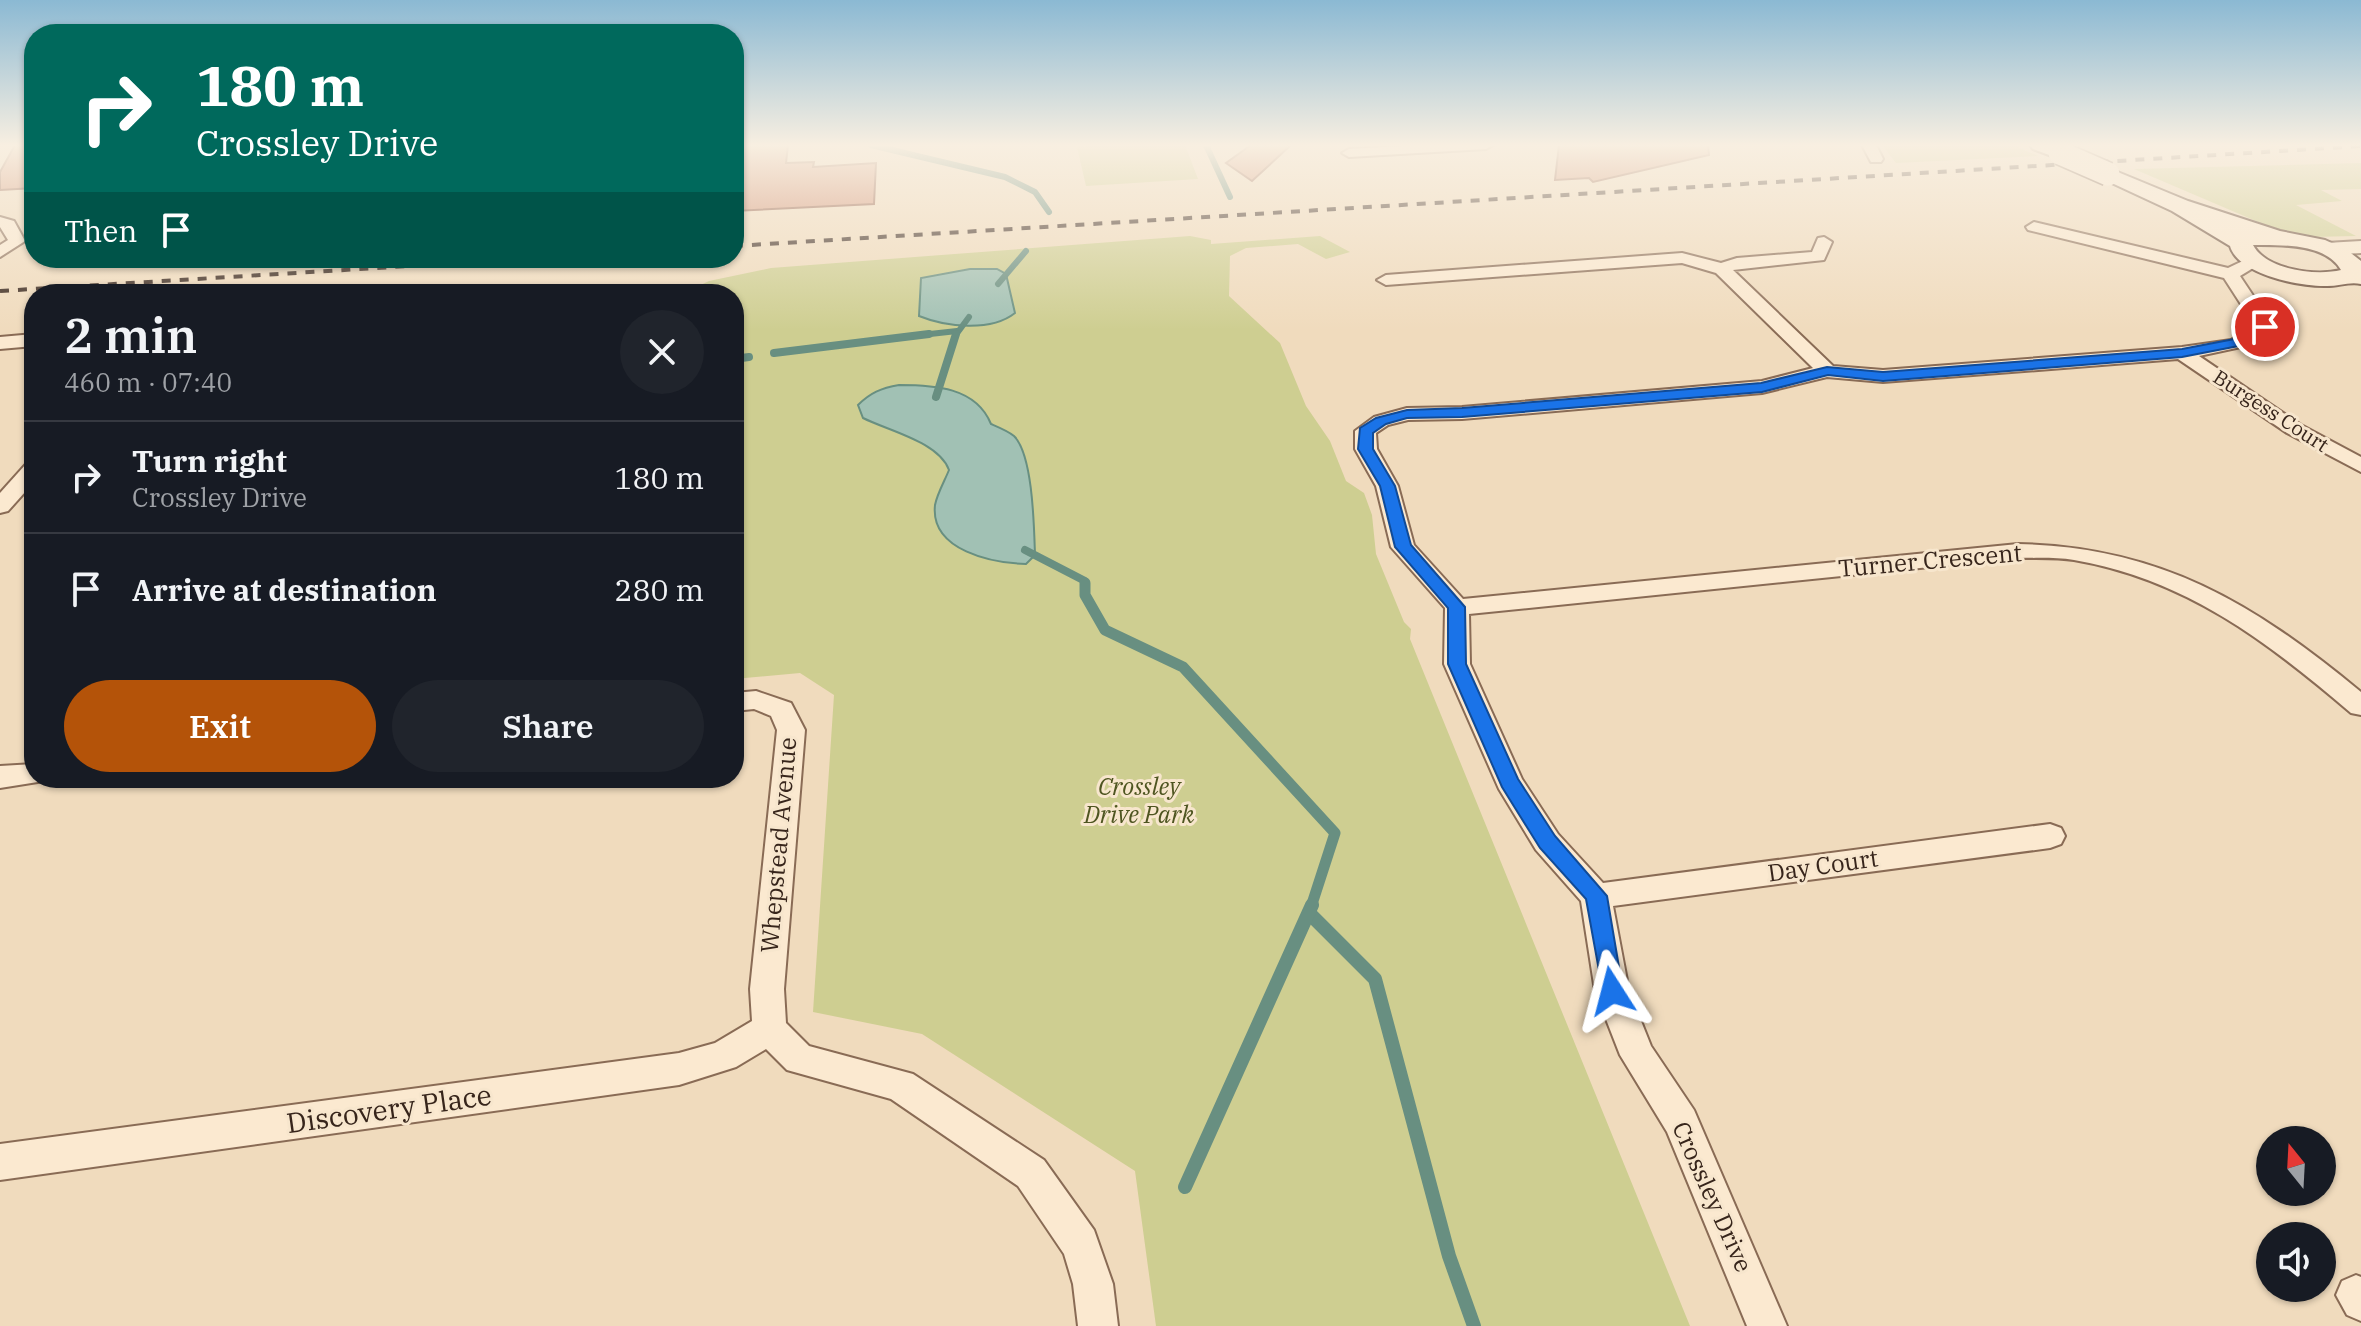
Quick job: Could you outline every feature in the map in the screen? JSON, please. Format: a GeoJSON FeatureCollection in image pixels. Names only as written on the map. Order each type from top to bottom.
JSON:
{"type":"FeatureCollection","features":[{"type":"Feature","properties":{"kind":"main road"},"geometry":{"type":"LineString","coordinates":[[2181,207],[2284,273],[2359,281],[2349,261],[2326,249],[2278,238],[2183,207]]}},
{"type":"Feature","properties":{"kind":"main road"},"geometry":{"type":"LineString","coordinates":[[2249,253],[2262,238],[2278,238]]}},
{"type":"Feature","properties":{"kind":"street"},"geometry":{"type":"LineString","coordinates":[[0,222],[8,224],[17,241],[0,252]]}},
{"type":"Feature","properties":{"kind":"street"},"geometry":{"type":"LineString","coordinates":[[1596,896],[1547,842],[1509,782],[1457,664],[1457,607],[1403,547],[1387,486],[1366,449],[1365,431],[1381,421],[1407,414],[1462,413],[1762,387],[1827,371],[1883,376],[2182,353],[2255,340],[2265,327],[2230,274],[2034,227]]}},
{"type":"Feature","properties":{"kind":"street"},"geometry":{"type":"LineString","coordinates":[[1722,269],[1737,263],[1818,256],[1824,242]]}},
{"type":"Feature","properties":{"kind":"street"},"geometry":{"type":"LineString","coordinates":[[2326,249],[2361,247]]}},
{"type":"Feature","properties":{"kind":"street"},"geometry":{"type":"LineString","coordinates":[[2230,274],[2249,253]]}},
{"type":"Feature","properties":{"kind":"street"},"geometry":{"type":"LineString","coordinates":[[1386,280],[1682,258],[1722,269],[1827,371]]}},
{"type":"Feature","properties":{"kind":"street"},"geometry":{"type":"LineString","coordinates":[[0,343],[24,341]]}},
{"type":"Feature","properties":{"kind":"street","name":"Burgess Court"},"geometry":{"type":"LineString","coordinates":[[2182,353],[2294,429],[2361,466]]}},
{"type":"Feature","properties":{"kind":"street"},"geometry":{"type":"LineString","coordinates":[[0,506],[24,480]]}},
{"type":"Feature","properties":{"kind":"street","name":"Turner Crescent"},"geometry":{"type":"LineString","coordinates":[[1457,607],[2018,551],[2070,552],[2131,565],[2213,598],[2308,662],[2361,706]]}},
{"type":"Feature","properties":{"kind":"street","name":"Whepstead Avenue"},"geometry":{"type":"LineString","coordinates":[[744,701],[756,700],[781,710],[791,730],[767,989],[769,1029]]}},
{"type":"Feature","properties":{"kind":"street"},"geometry":{"type":"LineString","coordinates":[[0,777],[24,775]]}},
{"type":"Feature","properties":{"kind":"street","name":"Day Court"},"geometry":{"type":"LineString","coordinates":[[1596,896],[2050,836]]}},
{"type":"Feature","properties":{"kind":"street","name":"Crossley Drive"},"geometry":{"type":"LineString","coordinates":[[1596,896],[1612,991],[1637,1055],[1681,1122],[1767,1326]]}},
{"type":"Feature","properties":{"kind":"street"},"geometry":{"type":"LineString","coordinates":[[769,1029],[799,1059],[900,1085],[1031,1173],[1080,1244],[1093,1284],[1098,1326]]}},
{"type":"Feature","properties":{"kind":"street","name":"Discovery Place"},"geometry":{"type":"LineString","coordinates":[[0,1162],[679,1069],[724,1056],[769,1029]]}},
{"type":"Feature","properties":{"kind":"green space"},"geometry":{"type":"Polygon","coordinates":[[[2223,207],[2300,207],[2356,236],[2310,237],[2277,230],[2223,207]]]}},
{"type":"Feature","properties":{"kind":"green space","name":"Crossley Drive Park"},"geometry":{"type":"Polygon","coordinates":[[[1190,236],[1211,240],[1211,244],[1320,236],[1350,252],[1326,259],[1298,244],[1246,248],[1230,256],[1229,296],[1280,343],[1306,406],[1330,441],[1346,481],[1364,493],[1372,515],[1376,554],[1404,622],[1411,629],[1410,639],[1690,1326],[1156,1326],[1135,1171],[922,1034],[813,1012],[834,695],[800,673],[744,678],[744,284],[703,284],[771,268],[1190,236]]]}},
{"type":"Feature","properties":{"kind":"shaded area"},"geometry":{"type":"Polygon","coordinates":[[[970,269],[997,269],[1006,274],[1015,313],[994,323],[968,326],[919,316],[921,278],[970,269]]]}},
{"type":"Feature","properties":{"kind":"shaded area"},"geometry":{"type":"Polygon","coordinates":[[[899,385],[940,388],[965,395],[984,412],[991,424],[1014,436],[1029,474],[1033,510],[1035,555],[1026,564],[981,557],[953,544],[942,533],[936,521],[935,505],[949,470],[944,460],[912,438],[863,418],[858,405],[876,392],[899,385]]]}},
{"type":"Feature","properties":{"kind":"building"},"geometry":{"type":"Polygon","coordinates":[[[744,207],[816,207],[744,210],[744,207]]]}},
{"type":"Feature","properties":{"kind":"waterway"},"geometry":{"type":"LineString","coordinates":[[1045,207],[1049,212]]}},
{"type":"Feature","properties":{"kind":"waterway"},"geometry":{"type":"LineString","coordinates":[[998,284],[1026,251]]}},
{"type":"Feature","properties":{"kind":"waterway"},"geometry":{"type":"LineString","coordinates":[[956,335],[969,317]]}},
{"type":"Feature","properties":{"kind":"waterway"},"geometry":{"type":"LineString","coordinates":[[919,335],[957,331]]}},
{"type":"Feature","properties":{"kind":"waterway"},"geometry":{"type":"LineString","coordinates":[[919,335],[929,334]]}},
{"type":"Feature","properties":{"kind":"waterway"},"geometry":{"type":"LineString","coordinates":[[774,353],[919,335]]}},
{"type":"Feature","properties":{"kind":"waterway"},"geometry":{"type":"LineString","coordinates":[[912,336],[919,335]]}},
{"type":"Feature","properties":{"kind":"waterway"},"geometry":{"type":"LineString","coordinates":[[936,397],[956,335]]}},
{"type":"Feature","properties":{"kind":"waterway"},"geometry":{"type":"LineString","coordinates":[[744,358],[749,357]]}},
{"type":"Feature","properties":{"kind":"waterway"},"geometry":{"type":"LineString","coordinates":[[1025,550],[1085,581],[1085,595],[1105,630],[1183,667],[1335,833],[1311,907]]}},
{"type":"Feature","properties":{"kind":"waterway"},"geometry":{"type":"LineString","coordinates":[[1185,1187],[1312,905]]}},
{"type":"Feature","properties":{"kind":"waterway"},"geometry":{"type":"LineString","coordinates":[[1309,913],[1375,979],[1449,1256],[1474,1326]]}},
{"type":"Feature","properties":{"kind":"railway"},"geometry":{"type":"LineString","coordinates":[[744,245],[1370,207]]}},
{"type":"Feature","properties":{"kind":"railway"},"geometry":{"type":"LineString","coordinates":[[115,284],[376,268]]}},
{"type":"Feature","properties":{"kind":"railway"},"geometry":{"type":"LineString","coordinates":[[0,291],[24,290]]}},
{"type":"Feature","properties":{"kind":"route"},"geometry":{"type":"LineString","coordinates":[[1612,991],[1596,896],[1547,842],[1509,782],[1457,664],[1457,607],[1403,547],[1387,486],[1366,449],[1365,431],[1381,421],[1407,414],[1462,413],[1762,387],[1827,371],[1883,376],[2182,353],[2255,340],[2265,327]]}}]}
